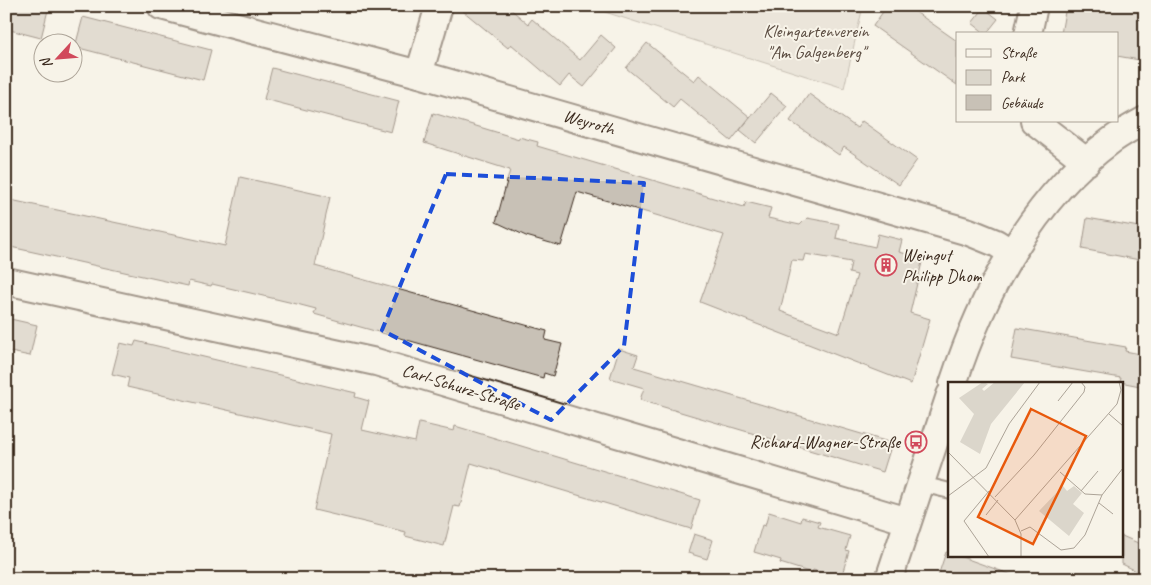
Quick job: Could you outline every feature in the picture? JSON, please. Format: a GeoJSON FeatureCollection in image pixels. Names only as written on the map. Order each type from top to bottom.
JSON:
{"type":"FeatureCollection","features":[{"type":"Feature","properties":{"kind":"street","name":"Weyroth"},"geometry":{"type":"LineString","coordinates":[[161,6],[419,74],[969,232],[996,243],[1012,253]]}},
{"type":"Feature","properties":{"kind":"street"},"geometry":{"type":"LineString","coordinates":[[419,74],[439,6]]}},
{"type":"Feature","properties":{"kind":"street"},"geometry":{"type":"LineString","coordinates":[[1028,32],[1034,6]]}},
{"type":"Feature","properties":{"kind":"street"},"geometry":{"type":"LineString","coordinates":[[954,382],[974,325],[1012,253],[1034,219],[1057,190],[1086,162],[1112,140],[1145,120]]}},
{"type":"Feature","properties":{"kind":"street"},"geometry":{"type":"LineString","coordinates":[[1035,122],[1086,162]]}},
{"type":"Feature","properties":{"kind":"street","name":"Carl-Schurz-Straße"},"geometry":{"type":"LineString","coordinates":[[6,281],[376,362],[908,521]]}},
{"type":"Feature","properties":{"kind":"street"},"geometry":{"type":"LineString","coordinates":[[889,579],[948,401]]}},
{"type":"Feature","properties":{"kind":"lane"},"geometry":{"type":"LineString","coordinates":[[920,484],[948,491]]}},
{"type":"Feature","properties":{"kind":"highlighted area"},"geometry":{"type":"Polygon","coordinates":[[[446,174],[644,183],[624,346],[551,420],[382,330],[446,174]]]}},
{"type":"Feature","properties":{"kind":"green space","name":"Kleingartenverein \"Am Galgenberg\""},"geometry":{"type":"Polygon","coordinates":[[[586,6],[863,6],[844,88],[586,6]]]}},
{"type":"Feature","properties":{"kind":"building"},"geometry":{"type":"Polygon","coordinates":[[[6,6],[49,6],[42,32],[32,32],[32,36],[6,29],[6,6]]]}},
{"type":"Feature","properties":{"kind":"building"},"geometry":{"type":"Polygon","coordinates":[[[457,6],[507,6],[528,24],[532,19],[580,60],[601,35],[616,48],[584,87],[569,75],[560,86],[511,44],[508,48],[457,6]]]}},
{"type":"Feature","properties":{"kind":"building"},"geometry":{"type":"Polygon","coordinates":[[[887,6],[907,6],[956,40],[956,84],[873,26],[887,6]]]}},
{"type":"Feature","properties":{"kind":"building"},"geometry":{"type":"Polygon","coordinates":[[[1066,6],[1145,6],[1145,61],[1118,56],[1118,32],[1061,32],[1066,6]]]}},
{"type":"Feature","properties":{"kind":"building"},"geometry":{"type":"Polygon","coordinates":[[[984,8],[998,19],[988,32],[983,32],[972,23],[984,8]]]}},
{"type":"Feature","properties":{"kind":"building"},"geometry":{"type":"Polygon","coordinates":[[[83,17],[211,50],[203,80],[82,49],[82,32],[79,32],[83,17]]]}},
{"type":"Feature","properties":{"kind":"building"},"geometry":{"type":"Polygon","coordinates":[[[647,43],[694,81],[699,75],[750,117],[731,141],[680,99],[673,107],[626,68],[647,43]]]}},
{"type":"Feature","properties":{"kind":"building"},"geometry":{"type":"Polygon","coordinates":[[[272,68],[399,101],[391,132],[264,99],[272,68]]]}},
{"type":"Feature","properties":{"kind":"building"},"geometry":{"type":"Polygon","coordinates":[[[771,93],[787,106],[756,143],[740,130],[771,93]]]}},
{"type":"Feature","properties":{"kind":"building"},"geometry":{"type":"Polygon","coordinates":[[[809,94],[857,128],[862,121],[917,160],[899,185],[844,147],[839,155],[790,121],[809,94]]]}},
{"type":"Feature","properties":{"kind":"building"},"geometry":{"type":"Polygon","coordinates":[[[433,113],[519,139],[519,137],[538,142],[537,146],[744,207],[746,202],[771,208],[768,218],[800,225],[807,218],[839,224],[836,238],[875,247],[878,234],[902,240],[899,252],[923,258],[910,313],[930,319],[911,384],[700,302],[724,235],[577,192],[561,246],[526,236],[496,222],[510,170],[424,143],[433,113]],[[805,254],[803,261],[792,260],[780,311],[839,333],[857,275],[849,273],[851,262],[805,254]]]}},
{"type":"Feature","properties":{"kind":"building"},"geometry":{"type":"Polygon","coordinates":[[[240,177],[330,197],[315,266],[547,331],[545,340],[562,344],[553,376],[544,373],[543,378],[314,314],[316,309],[293,303],[212,284],[211,286],[189,281],[188,286],[6,246],[6,199],[225,246],[240,177]]]}},
{"type":"Feature","properties":{"kind":"building"},"geometry":{"type":"Polygon","coordinates":[[[1087,218],[1145,228],[1145,261],[1082,249],[1087,218]]]}},
{"type":"Feature","properties":{"kind":"building"},"geometry":{"type":"Polygon","coordinates":[[[6,318],[37,325],[30,356],[6,351],[6,318]]]}},
{"type":"Feature","properties":{"kind":"building"},"geometry":{"type":"Polygon","coordinates":[[[1017,328],[1126,347],[1125,351],[1145,355],[1145,387],[1120,382],[1121,378],[1011,359],[1017,328]]]}},
{"type":"Feature","properties":{"kind":"building"},"geometry":{"type":"Polygon","coordinates":[[[136,341],[356,393],[355,397],[369,401],[362,430],[415,442],[419,423],[454,431],[455,426],[700,500],[691,529],[471,463],[460,507],[454,506],[444,546],[405,536],[406,532],[314,510],[331,434],[127,387],[129,378],[112,374],[120,343],[134,346],[136,341]]]}},
{"type":"Feature","properties":{"kind":"building"},"geometry":{"type":"Polygon","coordinates":[[[619,349],[638,355],[634,367],[892,443],[883,472],[640,400],[644,388],[610,378],[619,349]]]}},
{"type":"Feature","properties":{"kind":"building"},"geometry":{"type":"Polygon","coordinates":[[[769,512],[801,522],[802,517],[820,522],[818,527],[850,536],[846,550],[849,551],[841,578],[813,570],[812,573],[780,563],[781,560],[754,552],[762,525],[765,526],[769,512]]]}},
{"type":"Feature","properties":{"kind":"building"},"geometry":{"type":"Polygon","coordinates":[[[694,534],[713,540],[707,559],[688,553],[694,534]]]}},
{"type":"Feature","properties":{"kind":"building"},"geometry":{"type":"Polygon","coordinates":[[[1124,537],[1145,546],[1145,575],[1122,564],[1122,558],[1124,558],[1124,537]]]}},
{"type":"Feature","properties":{"kind":"building"},"geometry":{"type":"Polygon","coordinates":[[[946,552],[948,552],[948,558],[965,558],[1015,576],[1014,579],[937,579],[946,552]]]}},
{"type":"Feature","properties":{"kind":"place","name":"Weingut Philipp Dhom"},"geometry":{"type":"Point","coordinates":[886,265]}},
{"type":"Feature","properties":{"kind":"place","name":"Richard-Wagner-Straße"},"geometry":{"type":"Point","coordinates":[916,442]}}]}
